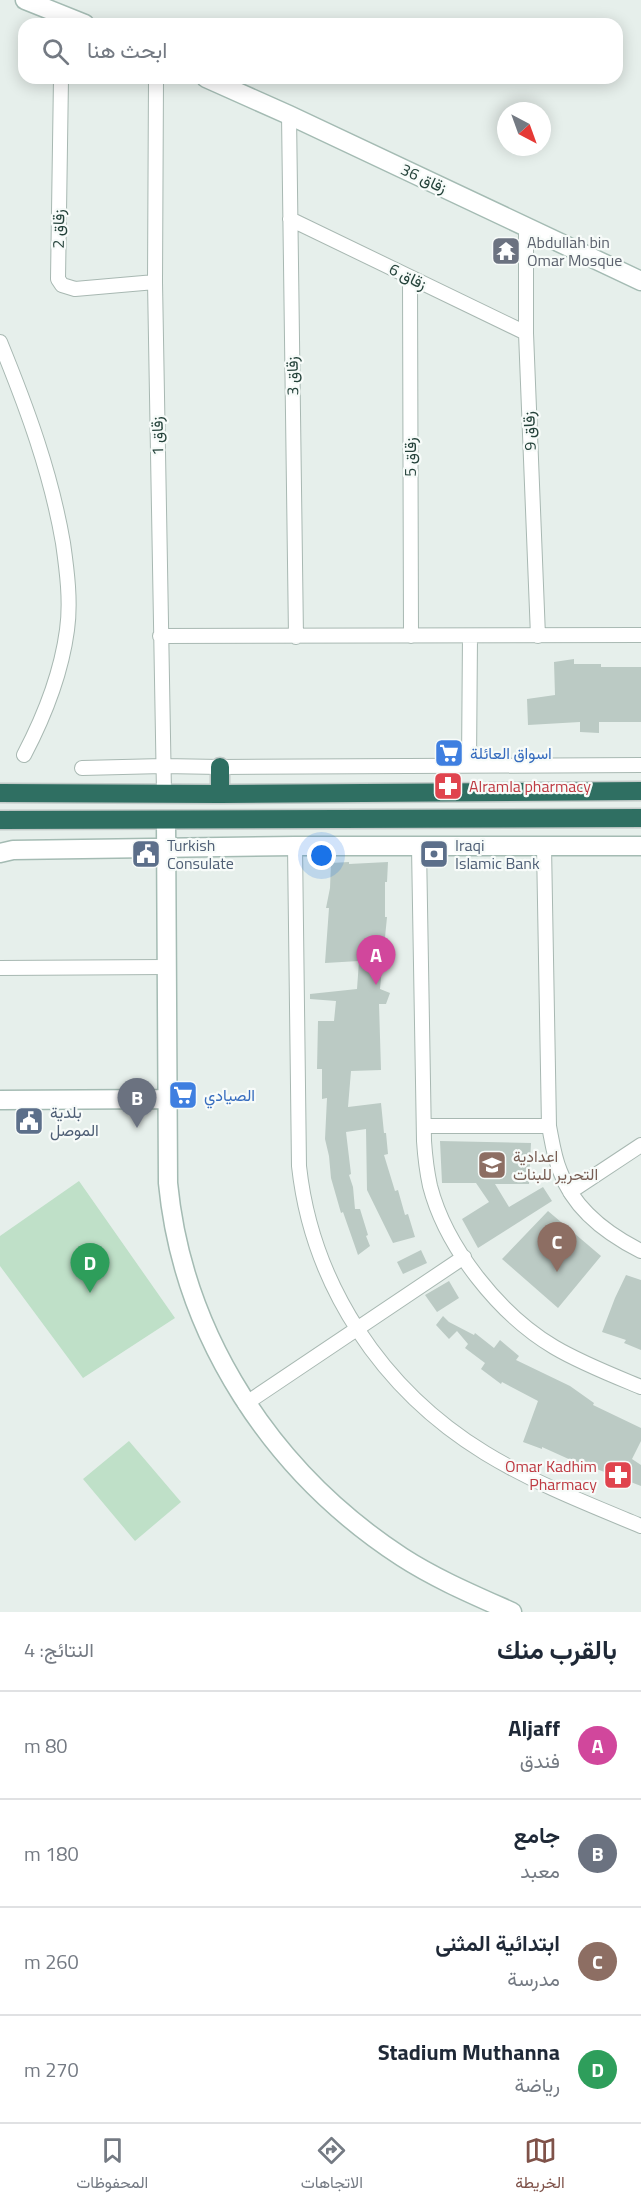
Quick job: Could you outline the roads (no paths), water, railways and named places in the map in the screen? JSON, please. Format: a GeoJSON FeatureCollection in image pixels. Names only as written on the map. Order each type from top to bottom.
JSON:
{"type":"FeatureCollection","features":[{"type":"Feature","properties":{"kind":"highway"},"geometry":{"type":"LineString","coordinates":[[220,768],[220,794]]}},
{"type":"Feature","properties":{"kind":"highway"},"geometry":{"type":"LineString","coordinates":[[0,793],[641,791]]}},
{"type":"Feature","properties":{"kind":"highway"},"geometry":{"type":"LineString","coordinates":[[0,820],[641,818]]}},
{"type":"Feature","properties":{"kind":"street"},"geometry":{"type":"LineString","coordinates":[[25,0],[60,18]]}},
{"type":"Feature","properties":{"kind":"street","name":"زقاق 2"},"geometry":{"type":"LineString","coordinates":[[61,84],[58,279],[62,285],[75,289],[155,282]]}},
{"type":"Feature","properties":{"kind":"street","name":"زقاق 1"},"geometry":{"type":"LineString","coordinates":[[156,84],[155,282],[164,793]]}},
{"type":"Feature","properties":{"kind":"street","name":"زقاق 36"},"geometry":{"type":"LineString","coordinates":[[219,84],[641,280]]}},
{"type":"Feature","properties":{"kind":"street","name":"زقاق 3"},"geometry":{"type":"LineString","coordinates":[[289,115],[296,637]]}},
{"type":"Feature","properties":{"kind":"street","name":"زقاق 6"},"geometry":{"type":"LineString","coordinates":[[290,219],[526,333]]}},
{"type":"Feature","properties":{"kind":"street","name":"زقاق 9"},"geometry":{"type":"LineString","coordinates":[[526,226],[526,333],[538,636]]}},
{"type":"Feature","properties":{"kind":"street","name":"زقاق 5"},"geometry":{"type":"LineString","coordinates":[[410,278],[411,636]]}},
{"type":"Feature","properties":{"kind":"street"},"geometry":{"type":"LineString","coordinates":[[0,342],[39,442],[51,482],[63,545],[67,586],[67,628],[56,681],[46,711],[24,755]]}},
{"type":"Feature","properties":{"kind":"street"},"geometry":{"type":"LineString","coordinates":[[160,636],[641,635]]}},
{"type":"Feature","properties":{"kind":"street"},"geometry":{"type":"LineString","coordinates":[[469,765],[470,636]]}},
{"type":"Feature","properties":{"kind":"street"},"geometry":{"type":"LineString","coordinates":[[82,768],[641,765]]}},
{"type":"Feature","properties":{"kind":"street"},"geometry":{"type":"LineString","coordinates":[[166,820],[168,1183],[171,1220],[182,1265],[196,1307],[219,1357],[245,1404],[274,1442],[310,1481],[352,1520],[401,1556],[435,1576],[512,1612]]}},
{"type":"Feature","properties":{"kind":"street"},"geometry":{"type":"LineString","coordinates":[[295,846],[299,1166],[302,1192],[319,1254],[336,1293],[357,1330],[383,1365],[412,1397],[446,1425],[483,1452],[558,1491],[641,1526]]}},
{"type":"Feature","properties":{"kind":"street"},"geometry":{"type":"LineString","coordinates":[[544,846],[549,1126],[560,1172],[581,1208],[601,1226],[641,1251]]}},
{"type":"Feature","properties":{"kind":"street"},"geometry":{"type":"LineString","coordinates":[[0,852],[166,847],[641,846]]}},
{"type":"Feature","properties":{"kind":"street"},"geometry":{"type":"LineString","coordinates":[[419,847],[425,1149],[430,1188],[440,1213],[464,1257],[506,1310],[529,1330],[579,1361],[641,1388]]}},
{"type":"Feature","properties":{"kind":"street"},"geometry":{"type":"LineString","coordinates":[[0,968],[166,967]]}},
{"type":"Feature","properties":{"kind":"street"},"geometry":{"type":"LineString","coordinates":[[0,1100],[166,1099]]}},
{"type":"Feature","properties":{"kind":"street"},"geometry":{"type":"LineString","coordinates":[[424,1125],[549,1126]]}},
{"type":"Feature","properties":{"kind":"street"},"geometry":{"type":"LineString","coordinates":[[570,1192],[641,1145]]}},
{"type":"Feature","properties":{"kind":"street"},"geometry":{"type":"LineString","coordinates":[[245,1404],[464,1257]]}},
{"type":"Feature","properties":{"kind":"place","name":"Abdullah bin Omar Mosque"},"geometry":{"type":"Point","coordinates":[506,251]}},
{"type":"Feature","properties":{"kind":"place","name":"اسواق العائلة"},"geometry":{"type":"Point","coordinates":[449,753]}},
{"type":"Feature","properties":{"kind":"place","name":"Alramla pharmacy"},"geometry":{"type":"Point","coordinates":[448,786]}},
{"type":"Feature","properties":{"kind":"place","name":"Turkish Consulate"},"geometry":{"type":"Point","coordinates":[146,854]}},
{"type":"Feature","properties":{"kind":"place","name":"Iraqi Islamic Bank"},"geometry":{"type":"Point","coordinates":[434,854]}},
{"type":"Feature","properties":{"kind":"place","name":"Aljaff"},"geometry":{"type":"Point","coordinates":[376,985]}},
{"type":"Feature","properties":{"kind":"place","name":"الصيادي"},"geometry":{"type":"Point","coordinates":[183,1095]}},
{"type":"Feature","properties":{"kind":"place","name":"بلدية الموصل"},"geometry":{"type":"Point","coordinates":[29,1121]}},
{"type":"Feature","properties":{"kind":"place","name":"جامع"},"geometry":{"type":"Point","coordinates":[137,1128]}},
{"type":"Feature","properties":{"kind":"place","name":"اعدادية التحرير للبنات"},"geometry":{"type":"Point","coordinates":[492,1165]}},
{"type":"Feature","properties":{"kind":"place","name":"ابتدائية المثنى"},"geometry":{"type":"Point","coordinates":[557,1272]}},
{"type":"Feature","properties":{"kind":"place","name":"Stadium Muthanna"},"geometry":{"type":"Point","coordinates":[90,1293]}},
{"type":"Feature","properties":{"kind":"place","name":"Omar Kadhim Pharmacy"},"geometry":{"type":"Point","coordinates":[618,1475]}}]}
